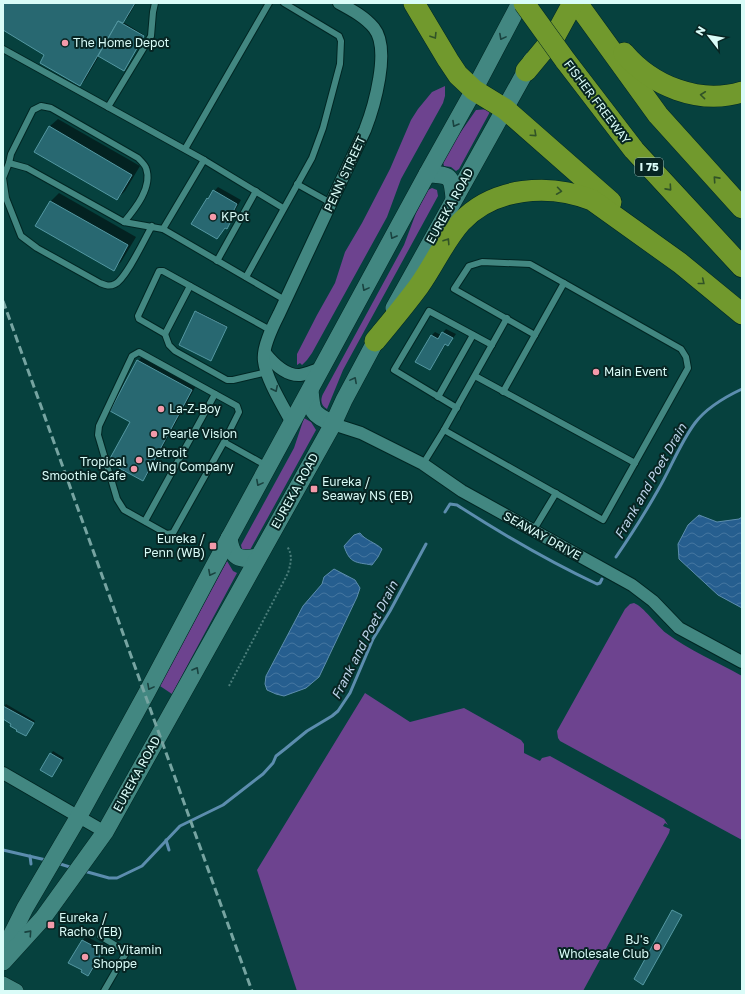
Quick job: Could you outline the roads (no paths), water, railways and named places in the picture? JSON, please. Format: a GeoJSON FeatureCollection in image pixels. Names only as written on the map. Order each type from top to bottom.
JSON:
{"type":"FeatureCollection","features":[{"type":"Feature","properties":{"kind":"highway"},"geometry":{"type":"LineString","coordinates":[[414,3],[458,75],[474,90],[505,109],[680,263],[742,314]]}},
{"type":"Feature","properties":{"kind":"highway","name":"FISHER FREEWAY"},"geometry":{"type":"LineString","coordinates":[[524,3],[565,60],[634,150],[742,267]]}},
{"type":"Feature","properties":{"kind":"highway"},"geometry":{"type":"LineString","coordinates":[[526,71],[555,36],[573,3]]}},
{"type":"Feature","properties":{"kind":"highway"},"geometry":{"type":"LineString","coordinates":[[582,11],[658,115],[742,208]]}},
{"type":"Feature","properties":{"kind":"highway"},"geometry":{"type":"LineString","coordinates":[[582,11],[601,25],[629,59],[652,78],[672,88],[690,93],[710,96],[724,96],[742,92]]}},
{"type":"Feature","properties":{"kind":"highway"},"geometry":{"type":"LineString","coordinates":[[376,341],[420,285],[449,238],[461,222],[476,209],[491,200],[506,196],[537,190],[556,191],[580,195],[603,207],[680,263]]}},
{"type":"Feature","properties":{"kind":"main road"},"geometry":{"type":"LineString","coordinates":[[3,952],[42,879],[79,816],[520,3]]}},
{"type":"Feature","properties":{"kind":"main road","name":"EUREKA ROAD"},"geometry":{"type":"LineString","coordinates":[[3,962],[43,918],[106,832],[333,424],[344,400],[376,341],[454,198],[526,71],[562,3]]}},
{"type":"Feature","properties":{"kind":"main road"},"geometry":{"type":"LineString","coordinates":[[427,174],[441,174],[450,179],[453,183],[454,198]]}},
{"type":"Feature","properties":{"kind":"main road"},"geometry":{"type":"LineString","coordinates":[[310,390],[311,408],[317,416],[333,424]]}},
{"type":"Feature","properties":{"kind":"main road"},"geometry":{"type":"LineString","coordinates":[[229,538],[231,550],[236,557],[246,559],[258,557]]}},
{"type":"Feature","properties":{"kind":"street","name":"PENN STREET"},"geometry":{"type":"LineString","coordinates":[[292,423],[267,372],[264,360],[267,343],[285,300],[365,130],[378,88],[382,47],[375,30],[363,17],[340,3]]}},
{"type":"Feature","properties":{"kind":"street"},"geometry":{"type":"LineString","coordinates":[[265,353],[274,364],[285,371],[299,375],[322,368]]}},
{"type":"Feature","properties":{"kind":"street","name":"SEAWAY DRIVE"},"geometry":{"type":"LineString","coordinates":[[333,424],[361,433],[423,464],[451,484],[639,590],[653,601],[679,628],[742,662]]}},
{"type":"Feature","properties":{"kind":"street"},"geometry":{"type":"LineString","coordinates":[[3,773],[106,832]]}},
{"type":"Feature","properties":{"kind":"street"},"geometry":{"type":"LineString","coordinates":[[3,984],[16,991]]}},
{"type":"Feature","properties":{"kind":"lane"},"geometry":{"type":"LineString","coordinates":[[108,107],[151,36],[155,3]]}},
{"type":"Feature","properties":{"kind":"lane"},"geometry":{"type":"LineString","coordinates":[[185,149],[269,3]]}},
{"type":"Feature","properties":{"kind":"lane"},"geometry":{"type":"LineString","coordinates":[[246,277],[312,158],[340,64],[341,41],[339,36],[284,3]]}},
{"type":"Feature","properties":{"kind":"lane"},"geometry":{"type":"LineString","coordinates":[[3,49],[185,149],[284,208]]}},
{"type":"Feature","properties":{"kind":"lane"},"geometry":{"type":"LineString","coordinates":[[124,222],[138,206],[144,193],[147,178],[146,168],[138,158],[51,108],[41,106],[33,110],[11,154],[3,178],[6,198],[21,236],[37,248],[108,286],[116,284],[130,266],[152,226]]}},
{"type":"Feature","properties":{"kind":"lane"},"geometry":{"type":"LineString","coordinates":[[163,229],[204,160]]}},
{"type":"Feature","properties":{"kind":"lane"},"geometry":{"type":"LineString","coordinates":[[9,163],[27,168],[124,222],[163,229],[285,300]]}},
{"type":"Feature","properties":{"kind":"lane"},"geometry":{"type":"LineString","coordinates":[[297,184],[331,203]]}},
{"type":"Feature","properties":{"kind":"lane"},"geometry":{"type":"LineString","coordinates":[[218,261],[256,191]]}},
{"type":"Feature","properties":{"kind":"lane"},"geometry":{"type":"LineString","coordinates":[[444,430],[603,520],[688,368],[686,357],[681,349],[530,264],[482,262],[469,266],[454,289],[535,335]]}},
{"type":"Feature","properties":{"kind":"lane"},"geometry":{"type":"LineString","coordinates":[[267,372],[227,380],[174,351],[169,345],[165,334],[139,320],[138,316],[159,271],[163,271],[272,331]]}},
{"type":"Feature","properties":{"kind":"lane"},"geometry":{"type":"LineString","coordinates":[[503,392],[564,283]]}},
{"type":"Feature","properties":{"kind":"lane"},"geometry":{"type":"LineString","coordinates":[[165,334],[190,286]]}},
{"type":"Feature","properties":{"kind":"lane"},"geometry":{"type":"LineString","coordinates":[[457,408],[394,370],[429,311],[492,345]]}},
{"type":"Feature","properties":{"kind":"lane"},"geometry":{"type":"LineString","coordinates":[[423,464],[457,408],[507,318]]}},
{"type":"Feature","properties":{"kind":"lane"},"geometry":{"type":"LineString","coordinates":[[438,397],[473,335]]}},
{"type":"Feature","properties":{"kind":"lane"},"geometry":{"type":"LineString","coordinates":[[139,352],[237,406],[239,412],[224,442],[173,533],[167,534],[124,510],[117,499],[98,435],[99,426],[132,356],[139,352]]}},
{"type":"Feature","properties":{"kind":"lane"},"geometry":{"type":"LineString","coordinates":[[475,376],[635,464]]}},
{"type":"Feature","properties":{"kind":"lane"},"geometry":{"type":"LineString","coordinates":[[145,522],[215,394]]}},
{"type":"Feature","properties":{"kind":"lane"},"geometry":{"type":"LineString","coordinates":[[224,442],[268,467]]}},
{"type":"Feature","properties":{"kind":"lane"},"geometry":{"type":"LineString","coordinates":[[533,531],[556,493]]}},
{"type":"Feature","properties":{"kind":"lane"},"geometry":{"type":"LineString","coordinates":[[100,936],[126,953],[104,991]]}},
{"type":"Feature","properties":{"kind":"water"},"geometry":{"type":"Polygon","coordinates":[[[699,515],[717,522],[739,519],[742,517],[742,608],[718,595],[679,559],[678,544],[688,525],[699,515]]]}},
{"type":"Feature","properties":{"kind":"water"},"geometry":{"type":"Polygon","coordinates":[[[360,533],[382,549],[372,565],[354,561],[346,552],[344,546],[354,535],[360,533]]]}},
{"type":"Feature","properties":{"kind":"water"},"geometry":{"type":"Polygon","coordinates":[[[334,569],[355,580],[360,588],[319,677],[306,688],[284,696],[267,690],[265,684],[266,676],[303,606],[322,584],[324,577],[334,569]]]}},
{"type":"Feature","properties":{"kind":"waterway","name":"Frank and Poet Drain"},"geometry":{"type":"LineString","coordinates":[[616,557],[653,499],[695,423],[705,412],[717,403],[742,389]]}},
{"type":"Feature","properties":{"kind":"waterway","name":"Frank and Poet Drain"},"geometry":{"type":"LineString","coordinates":[[445,512],[450,504],[457,505],[543,557],[597,584],[600,583],[602,579]]}},
{"type":"Feature","properties":{"kind":"waterway","name":"Frank and Poet Drain"},"geometry":{"type":"LineString","coordinates":[[84,871],[109,878],[117,878],[142,866],[180,826],[223,805],[263,774],[273,763],[276,756],[307,731],[338,711],[350,693],[373,639],[390,611],[426,544]]}},
{"type":"Feature","properties":{"kind":"waterway"},"geometry":{"type":"LineString","coordinates":[[166,840],[169,850]]}},
{"type":"Feature","properties":{"kind":"waterway","name":"Frank and Poet Drain"},"geometry":{"type":"LineString","coordinates":[[3,850],[46,860]]}},
{"type":"Feature","properties":{"kind":"waterway","name":"Frank and Poet Drain"},"geometry":{"type":"LineString","coordinates":[[30,856],[31,864]]}},
{"type":"Feature","properties":{"kind":"waterway","name":"Frank and Poet Drain"},"geometry":{"type":"LineString","coordinates":[[57,863],[73,868]]}},
{"type":"Feature","properties":{"kind":"railway"},"geometry":{"type":"LineString","coordinates":[[3,301],[252,991]]}},
{"type":"Feature","properties":{"kind":"place","name":"The Home Depot"},"geometry":{"type":"Point","coordinates":[65,43]}},
{"type":"Feature","properties":{"kind":"place","name":"KPot"},"geometry":{"type":"Point","coordinates":[213,217]}},
{"type":"Feature","properties":{"kind":"place","name":"Main Event"},"geometry":{"type":"Point","coordinates":[596,372]}},
{"type":"Feature","properties":{"kind":"place","name":"La-Z-Boy"},"geometry":{"type":"Point","coordinates":[161,409]}},
{"type":"Feature","properties":{"kind":"place","name":"Pearle Vision"},"geometry":{"type":"Point","coordinates":[154,434]}},
{"type":"Feature","properties":{"kind":"place","name":"Detroit Wing Company"},"geometry":{"type":"Point","coordinates":[139,460]}},
{"type":"Feature","properties":{"kind":"place","name":"Tropical Smoothie Cafe"},"geometry":{"type":"Point","coordinates":[134,469]}},
{"type":"Feature","properties":{"kind":"place","name":"Eureka / Seaway NS (EB)"},"geometry":{"type":"Point","coordinates":[314,489]}},
{"type":"Feature","properties":{"kind":"place","name":"Eureka / Penn (WB)"},"geometry":{"type":"Point","coordinates":[213,546]}},
{"type":"Feature","properties":{"kind":"place","name":"Eureka / Racho (EB)"},"geometry":{"type":"Point","coordinates":[51,925]}},
{"type":"Feature","properties":{"kind":"place","name":"BJ's Wholesale Club"},"geometry":{"type":"Point","coordinates":[657,947]}},
{"type":"Feature","properties":{"kind":"place","name":"The Vitamin Shoppe"},"geometry":{"type":"Point","coordinates":[85,957]}}]}
